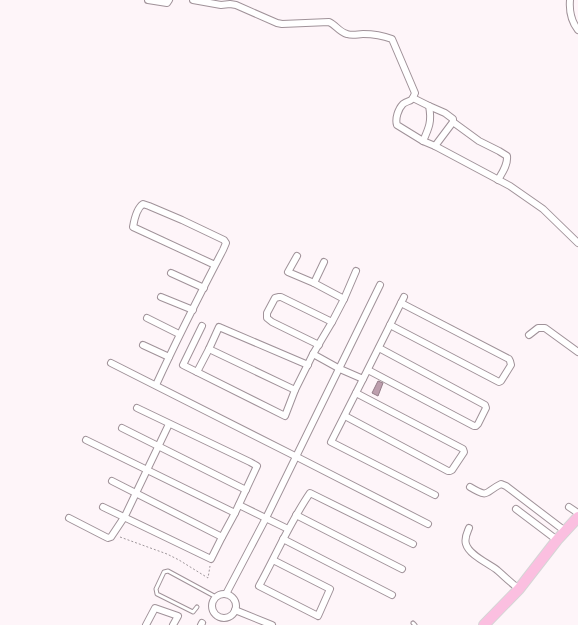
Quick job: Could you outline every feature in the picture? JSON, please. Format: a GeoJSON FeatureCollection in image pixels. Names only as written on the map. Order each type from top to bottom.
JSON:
{"type":"FeatureCollection","features":[{"type":"Feature","properties":{"kind":"main road"},"geometry":{"type":"LineString","coordinates":[[484,625],[519,589],[557,540],[577,519]]}},
{"type":"Feature","properties":{"kind":"street"},"geometry":{"type":"LineString","coordinates":[[148,0],[167,3],[169,0]]}},
{"type":"Feature","properties":{"kind":"street"},"geometry":{"type":"LineString","coordinates":[[193,0],[221,5],[236,5],[282,24],[329,22],[341,32],[346,34],[369,34],[390,38],[393,41],[415,94],[410,102],[403,104],[396,115],[397,125],[423,141],[510,186],[543,209],[578,242]]}},
{"type":"Feature","properties":{"kind":"street"},"geometry":{"type":"LineString","coordinates":[[570,0],[569,11],[578,30]]}},
{"type":"Feature","properties":{"kind":"street"},"geometry":{"type":"LineString","coordinates":[[413,98],[451,116],[453,122],[479,141],[507,156],[506,165],[498,180]]}},
{"type":"Feature","properties":{"kind":"street"},"geometry":{"type":"LineString","coordinates":[[423,141],[430,123],[429,106]]}},
{"type":"Feature","properties":{"kind":"street"},"geometry":{"type":"LineString","coordinates":[[435,146],[453,122]]}},
{"type":"Feature","properties":{"kind":"street"},"geometry":{"type":"LineString","coordinates":[[156,385],[179,334],[193,310],[226,244],[225,241],[182,220],[143,204],[140,206],[133,226],[135,229],[215,265]]}},
{"type":"Feature","properties":{"kind":"street"},"geometry":{"type":"LineString","coordinates":[[297,256],[288,272],[314,283],[344,299]]}},
{"type":"Feature","properties":{"kind":"street"},"geometry":{"type":"LineString","coordinates":[[314,283],[324,262]]}},
{"type":"Feature","properties":{"kind":"street"},"geometry":{"type":"LineString","coordinates":[[202,326],[183,365],[284,416],[295,390],[313,354],[344,299],[356,271]]}},
{"type":"Feature","properties":{"kind":"street"},"geometry":{"type":"LineString","coordinates":[[171,273],[204,288]]}},
{"type":"Feature","properties":{"kind":"street"},"geometry":{"type":"LineString","coordinates":[[226,594],[297,456],[380,285]]}},
{"type":"Feature","properties":{"kind":"street"},"geometry":{"type":"LineString","coordinates":[[162,297],[193,310]]}},
{"type":"Feature","properties":{"kind":"street"},"geometry":{"type":"LineString","coordinates":[[319,345],[272,322],[267,318],[267,313],[275,298],[281,297],[332,322]]}},
{"type":"Feature","properties":{"kind":"street"},"geometry":{"type":"LineString","coordinates":[[390,325],[499,382],[511,364],[509,359],[403,300],[378,348],[345,416],[331,442],[435,495]]}},
{"type":"Feature","properties":{"kind":"street"},"geometry":{"type":"LineString","coordinates":[[147,318],[179,334]]}},
{"type":"Feature","properties":{"kind":"street"},"geometry":{"type":"LineString","coordinates":[[197,372],[219,327],[308,365]]}},
{"type":"Feature","properties":{"kind":"street"},"geometry":{"type":"LineString","coordinates":[[529,335],[538,328],[545,328],[578,352]]}},
{"type":"Feature","properties":{"kind":"street"},"geometry":{"type":"LineString","coordinates":[[143,345],[169,357]]}},
{"type":"Feature","properties":{"kind":"street"},"geometry":{"type":"LineString","coordinates":[[368,370],[474,426],[478,424],[486,408],[485,406],[378,348]]}},
{"type":"Feature","properties":{"kind":"street"},"geometry":{"type":"LineString","coordinates":[[209,349],[295,390]]}},
{"type":"Feature","properties":{"kind":"street"},"geometry":{"type":"LineString","coordinates":[[313,354],[340,369],[363,379]]}},
{"type":"Feature","properties":{"kind":"street"},"geometry":{"type":"LineString","coordinates":[[111,363],[297,456],[428,524]]}},
{"type":"Feature","properties":{"kind":"street"},"geometry":{"type":"LineString","coordinates":[[345,416],[448,471],[452,470],[464,452],[463,449],[356,393]]}},
{"type":"Feature","properties":{"kind":"street"},"geometry":{"type":"LineString","coordinates":[[103,506],[211,559],[257,466],[137,408]]}},
{"type":"Feature","properties":{"kind":"street"},"geometry":{"type":"LineString","coordinates":[[69,518],[108,538],[111,537],[125,516],[169,424]]}},
{"type":"Feature","properties":{"kind":"street"},"geometry":{"type":"LineString","coordinates":[[122,428],[246,490]]}},
{"type":"Feature","properties":{"kind":"street"},"geometry":{"type":"LineString","coordinates":[[86,440],[235,513]]}},
{"type":"Feature","properties":{"kind":"street"},"geometry":{"type":"LineString","coordinates":[[112,481],[222,537]]}},
{"type":"Feature","properties":{"kind":"street"},"geometry":{"type":"LineString","coordinates":[[470,487],[482,494],[501,484],[506,486],[565,531]]}},
{"type":"Feature","properties":{"kind":"street"},"geometry":{"type":"LineString","coordinates":[[273,560],[330,590],[318,616],[259,586],[288,529],[310,493],[413,544]]}},
{"type":"Feature","properties":{"kind":"street"},"geometry":{"type":"LineString","coordinates":[[239,504],[288,529]]}},
{"type":"Feature","properties":{"kind":"street"},"geometry":{"type":"LineString","coordinates":[[569,507],[577,519]]}},
{"type":"Feature","properties":{"kind":"street"},"geometry":{"type":"LineString","coordinates":[[516,509],[557,540]]}},
{"type":"Feature","properties":{"kind":"street"},"geometry":{"type":"LineString","coordinates":[[296,515],[402,569]]}},
{"type":"Feature","properties":{"kind":"street"},"geometry":{"type":"LineString","coordinates":[[468,528],[465,536],[465,542],[468,549],[519,589]]}},
{"type":"Feature","properties":{"kind":"street"},"geometry":{"type":"LineString","coordinates":[[283,539],[392,595]]}},
{"type":"Feature","properties":{"kind":"street"},"geometry":{"type":"LineString","coordinates":[[226,594],[233,598],[235,610],[232,616],[223,618],[214,614],[212,605],[216,597],[226,594]]}},
{"type":"Feature","properties":{"kind":"street"},"geometry":{"type":"LineString","coordinates":[[146,625],[155,608],[178,616],[173,625]]}},
{"type":"Feature","properties":{"kind":"street"},"geometry":{"type":"LineString","coordinates":[[235,610],[272,625]]}},
{"type":"Feature","properties":{"kind":"lane"},"geometry":{"type":"LineString","coordinates":[[197,607],[193,612],[157,594],[156,589],[164,572],[168,571],[216,597]]}},
{"type":"Feature","properties":{"kind":"path"},"geometry":{"type":"LineString","coordinates":[[114,534],[167,554],[208,578],[211,559]]}},
{"type":"Feature","properties":{"kind":"shaded area"},"geometry":{"type":"Polygon","coordinates":[[[378,381],[383,383],[378,396],[372,393],[378,381]]]}}]}
